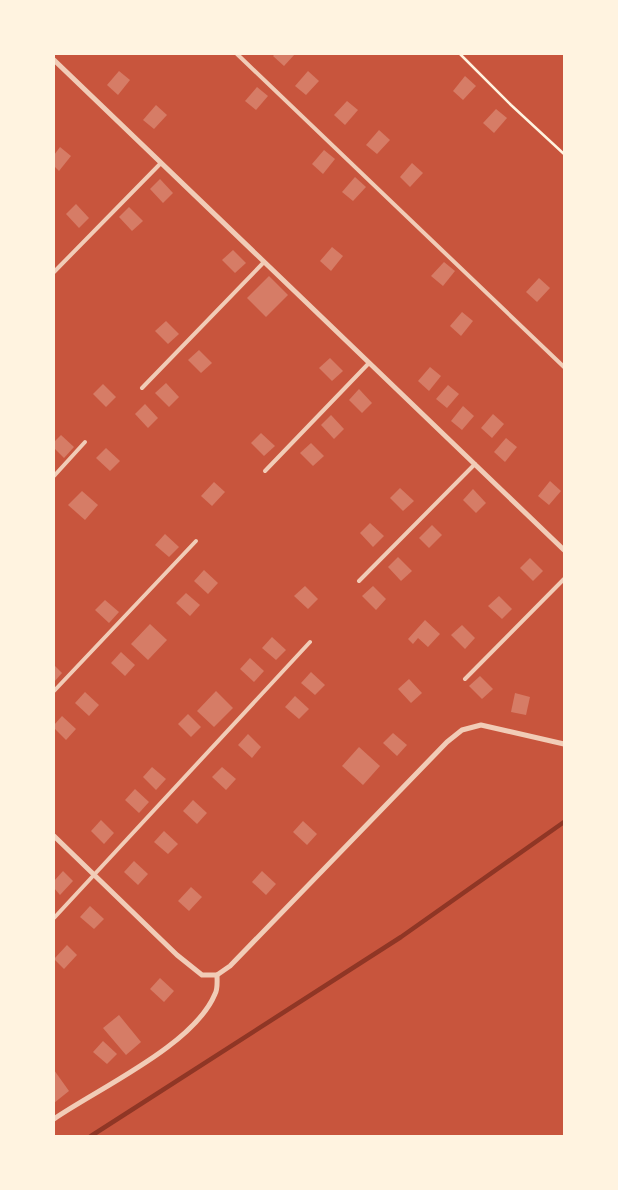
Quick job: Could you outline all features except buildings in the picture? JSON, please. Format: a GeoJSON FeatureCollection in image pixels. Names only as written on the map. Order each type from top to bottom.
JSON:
{"type":"FeatureCollection","features":[{"type":"Feature","properties":{"kind":"street"},"geometry":{"type":"LineString","coordinates":[[54,60],[160,164],[564,550]]}},
{"type":"Feature","properties":{"kind":"street"},"geometry":{"type":"LineString","coordinates":[[54,836],[183,960],[202,975],[217,975],[230,966],[447,742],[462,730],[480,725],[564,744]]}},
{"type":"Feature","properties":{"kind":"street"},"geometry":{"type":"LineString","coordinates":[[54,1119],[156,1056],[198,1022],[216,993],[217,975]]}},
{"type":"Feature","properties":{"kind":"lane"},"geometry":{"type":"LineString","coordinates":[[237,54],[564,367]]}},
{"type":"Feature","properties":{"kind":"lane"},"geometry":{"type":"LineString","coordinates":[[54,272],[160,164]]}},
{"type":"Feature","properties":{"kind":"lane"},"geometry":{"type":"LineString","coordinates":[[142,388],[264,262]]}},
{"type":"Feature","properties":{"kind":"lane"},"geometry":{"type":"LineString","coordinates":[[265,471],[369,363]]}},
{"type":"Feature","properties":{"kind":"lane"},"geometry":{"type":"LineString","coordinates":[[54,476],[85,442]]}},
{"type":"Feature","properties":{"kind":"lane"},"geometry":{"type":"LineString","coordinates":[[359,580],[475,464]]}},
{"type":"Feature","properties":{"kind":"lane"},"geometry":{"type":"LineString","coordinates":[[54,691],[196,541]]}},
{"type":"Feature","properties":{"kind":"lane"},"geometry":{"type":"LineString","coordinates":[[465,679],[564,578]]}},
{"type":"Feature","properties":{"kind":"lane"},"geometry":{"type":"LineString","coordinates":[[54,918],[310,642]]}},
{"type":"Feature","properties":{"kind":"path"},"geometry":{"type":"LineString","coordinates":[[460,54],[564,154]]}},
{"type":"Feature","properties":{"kind":"waterway"},"geometry":{"type":"LineString","coordinates":[[91,1136],[401,937],[564,822]]}}]}
